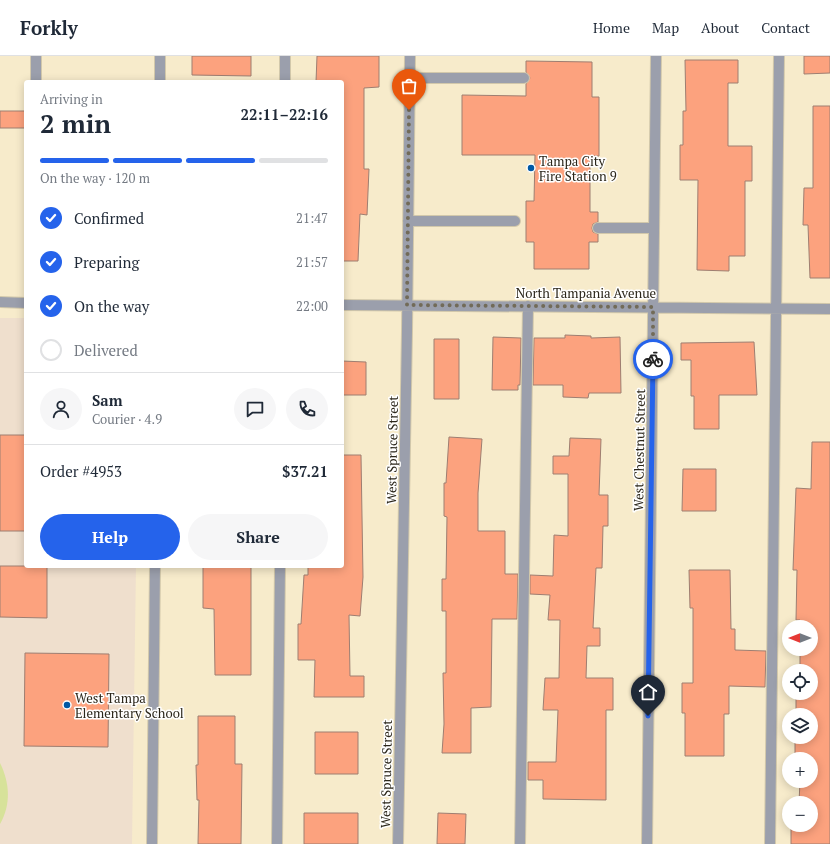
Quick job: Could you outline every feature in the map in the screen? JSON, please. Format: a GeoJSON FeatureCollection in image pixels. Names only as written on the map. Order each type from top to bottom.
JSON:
{"type":"FeatureCollection","features":[{"type":"Feature","properties":{"kind":"street"},"geometry":{"type":"LineString","coordinates":[[36,56],[36,80]]}},
{"type":"Feature","properties":{"kind":"street"},"geometry":{"type":"LineString","coordinates":[[160,56],[160,80]]}},
{"type":"Feature","properties":{"kind":"street"},"geometry":{"type":"LineString","coordinates":[[284,80],[285,56]]}},
{"type":"Feature","properties":{"kind":"street","name":"West Spruce Street"},"geometry":{"type":"LineString","coordinates":[[398,844],[410,56]]}},
{"type":"Feature","properties":{"kind":"street","name":"West Chestnut Street"},"geometry":{"type":"LineString","coordinates":[[647,844],[656,56]]}},
{"type":"Feature","properties":{"kind":"street"},"geometry":{"type":"LineString","coordinates":[[770,844],[779,56]]}},
{"type":"Feature","properties":{"kind":"street"},"geometry":{"type":"LineString","coordinates":[[409,78],[524,78]]}},
{"type":"Feature","properties":{"kind":"street"},"geometry":{"type":"LineString","coordinates":[[408,221],[515,221]]}},
{"type":"Feature","properties":{"kind":"street"},"geometry":{"type":"LineString","coordinates":[[598,228],[654,228]]}},
{"type":"Feature","properties":{"kind":"street"},"geometry":{"type":"LineString","coordinates":[[0,302],[24,302]]}},
{"type":"Feature","properties":{"kind":"street","name":"North Tampania Avenue"},"geometry":{"type":"LineString","coordinates":[[344,305],[830,309]]}},
{"type":"Feature","properties":{"kind":"street"},"geometry":{"type":"LineString","coordinates":[[520,844],[528,306]]}},
{"type":"Feature","properties":{"kind":"street"},"geometry":{"type":"LineString","coordinates":[[152,844],[155,568]]}},
{"type":"Feature","properties":{"kind":"street"},"geometry":{"type":"LineString","coordinates":[[277,844],[280,568]]}},
{"type":"Feature","properties":{"kind":"shaded area","name":"West Tampa Elementary School"},"geometry":{"type":"Polygon","coordinates":[[[0,318],[24,318],[24,568],[136,568],[132,844],[0,844],[0,318]]]}},
{"type":"Feature","properties":{"kind":"green space"},"geometry":{"type":"Polygon","coordinates":[[[0,763],[6,778],[8,794],[4,817],[0,824],[0,763]]]}},
{"type":"Feature","properties":{"kind":"building"},"geometry":{"type":"Polygon","coordinates":[[[192,56],[251,56],[251,76],[192,75],[192,56]]]}},
{"type":"Feature","properties":{"kind":"building"},"geometry":{"type":"Polygon","coordinates":[[[317,56],[379,56],[379,87],[364,88],[364,169],[369,169],[367,215],[360,214],[358,261],[344,261],[344,80],[316,80],[317,56]]]}},
{"type":"Feature","properties":{"kind":"building"},"geometry":{"type":"Polygon","coordinates":[[[804,56],[830,56],[830,73],[804,74],[804,56]]]}},
{"type":"Feature","properties":{"kind":"building"},"geometry":{"type":"Polygon","coordinates":[[[685,60],[738,60],[738,83],[728,83],[728,146],[752,146],[752,181],[745,181],[745,256],[729,256],[729,271],[697,270],[698,180],[680,180],[680,145],[683,145],[683,111],[686,111],[685,60]]]}},
{"type":"Feature","properties":{"kind":"building"},"geometry":{"type":"Polygon","coordinates":[[[526,61],[592,62],[592,97],[599,97],[599,156],[590,156],[590,212],[598,212],[598,222],[593,224],[592,228],[593,232],[598,234],[598,242],[589,242],[589,269],[534,269],[534,242],[526,242],[526,201],[534,201],[535,155],[462,155],[462,95],[526,96],[526,84],[530,78],[526,72],[526,61]]]}},
{"type":"Feature","properties":{"kind":"building"},"geometry":{"type":"Polygon","coordinates":[[[813,106],[830,106],[830,278],[810,278],[808,225],[803,225],[804,188],[813,188],[813,106]]]}},
{"type":"Feature","properties":{"kind":"building"},"geometry":{"type":"Polygon","coordinates":[[[0,111],[24,111],[24,128],[0,128],[0,111]]]}},
{"type":"Feature","properties":{"kind":"building"},"geometry":{"type":"Polygon","coordinates":[[[565,335],[591,336],[591,338],[620,337],[621,393],[589,393],[588,398],[563,397],[563,385],[533,385],[534,338],[565,338],[565,335]]]}},
{"type":"Feature","properties":{"kind":"building"},"geometry":{"type":"Polygon","coordinates":[[[493,337],[521,338],[520,385],[518,385],[518,390],[492,390],[493,337]]]}},
{"type":"Feature","properties":{"kind":"building"},"geometry":{"type":"Polygon","coordinates":[[[434,339],[459,339],[459,399],[434,399],[434,339]]]}},
{"type":"Feature","properties":{"kind":"building"},"geometry":{"type":"Polygon","coordinates":[[[754,342],[757,395],[719,395],[719,429],[694,429],[694,396],[691,396],[691,360],[681,360],[681,343],[754,342]]]}},
{"type":"Feature","properties":{"kind":"building"},"geometry":{"type":"Polygon","coordinates":[[[344,361],[366,362],[366,395],[344,395],[344,361]]]}},
{"type":"Feature","properties":{"kind":"building"},"geometry":{"type":"Polygon","coordinates":[[[0,435],[24,435],[24,531],[0,531],[0,435]]]}},
{"type":"Feature","properties":{"kind":"building"},"geometry":{"type":"Polygon","coordinates":[[[449,437],[482,439],[478,493],[478,531],[505,531],[505,574],[518,574],[517,619],[492,619],[491,707],[471,708],[471,753],[442,753],[444,724],[443,673],[446,673],[446,611],[442,611],[442,579],[446,579],[447,517],[444,516],[444,483],[446,483],[449,437]]]}},
{"type":"Feature","properties":{"kind":"building"},"geometry":{"type":"Polygon","coordinates":[[[570,438],[601,439],[599,495],[608,495],[608,526],[603,526],[602,568],[596,568],[593,628],[600,628],[600,646],[587,646],[586,678],[613,678],[613,710],[606,710],[606,800],[543,799],[543,780],[528,780],[528,762],[556,762],[558,710],[543,710],[545,678],[559,678],[560,620],[548,620],[550,595],[530,594],[530,575],[553,576],[554,535],[568,536],[568,474],[553,474],[553,456],[569,456],[570,438]]]}},
{"type":"Feature","properties":{"kind":"building"},"geometry":{"type":"Polygon","coordinates":[[[812,442],[830,442],[830,844],[791,844],[791,832],[818,832],[818,796],[799,796],[800,788],[818,788],[818,752],[795,752],[795,744],[818,744],[818,708],[796,708],[796,700],[818,700],[818,664],[800,664],[800,656],[818,656],[818,620],[796,620],[797,570],[793,570],[796,488],[811,489],[812,442]]]}},
{"type":"Feature","properties":{"kind":"building"},"geometry":{"type":"Polygon","coordinates":[[[344,455],[361,455],[363,577],[360,616],[349,615],[350,676],[364,676],[364,697],[314,697],[315,660],[298,660],[298,624],[301,624],[304,575],[308,575],[308,568],[344,568],[344,455]]]}},
{"type":"Feature","properties":{"kind":"building"},"geometry":{"type":"Polygon","coordinates":[[[683,469],[716,469],[716,511],[682,511],[683,469]]]}},
{"type":"Feature","properties":{"kind":"building"},"geometry":{"type":"Polygon","coordinates":[[[0,566],[47,568],[47,618],[0,617],[0,566]]]}},
{"type":"Feature","properties":{"kind":"building"},"geometry":{"type":"Polygon","coordinates":[[[203,568],[251,568],[251,675],[215,675],[214,609],[203,608],[203,568]]]}},
{"type":"Feature","properties":{"kind":"building"},"geometry":{"type":"Polygon","coordinates":[[[689,570],[730,570],[731,629],[735,629],[735,650],[766,651],[765,687],[729,686],[729,714],[724,714],[724,756],[685,756],[685,713],[682,713],[682,683],[693,683],[693,608],[690,608],[689,570]]]}},
{"type":"Feature","properties":{"kind":"building"},"geometry":{"type":"Polygon","coordinates":[[[25,653],[109,654],[108,747],[24,746],[25,653]]]}},
{"type":"Feature","properties":{"kind":"building"},"geometry":{"type":"Polygon","coordinates":[[[198,716],[235,716],[235,764],[242,764],[241,844],[198,844],[199,800],[197,800],[196,765],[198,765],[198,716]]]}},
{"type":"Feature","properties":{"kind":"building"},"geometry":{"type":"Polygon","coordinates":[[[315,732],[358,732],[358,774],[315,774],[315,732]]]}},
{"type":"Feature","properties":{"kind":"building"},"geometry":{"type":"Polygon","coordinates":[[[304,813],[358,813],[358,844],[304,844],[304,813]]]}},
{"type":"Feature","properties":{"kind":"building"},"geometry":{"type":"Polygon","coordinates":[[[438,813],[466,814],[465,844],[437,844],[438,813]]]}},
{"type":"Feature","properties":{"kind":"way so far"},"geometry":{"type":"LineString","coordinates":[[409,110],[407,305],[653,307],[653,359]]}},
{"type":"Feature","properties":{"kind":"place","name":"Tampa City Fire Station 9"},"geometry":{"type":"Point","coordinates":[531,168]}},
{"type":"Feature","properties":{"kind":"place","name":"West Tampa Elementary School"},"geometry":{"type":"Point","coordinates":[67,705]}},
{"type":"Feature","properties":{"kind":"route"},"geometry":{"type":"LineString","coordinates":[[648,716],[653,359]]}}]}
